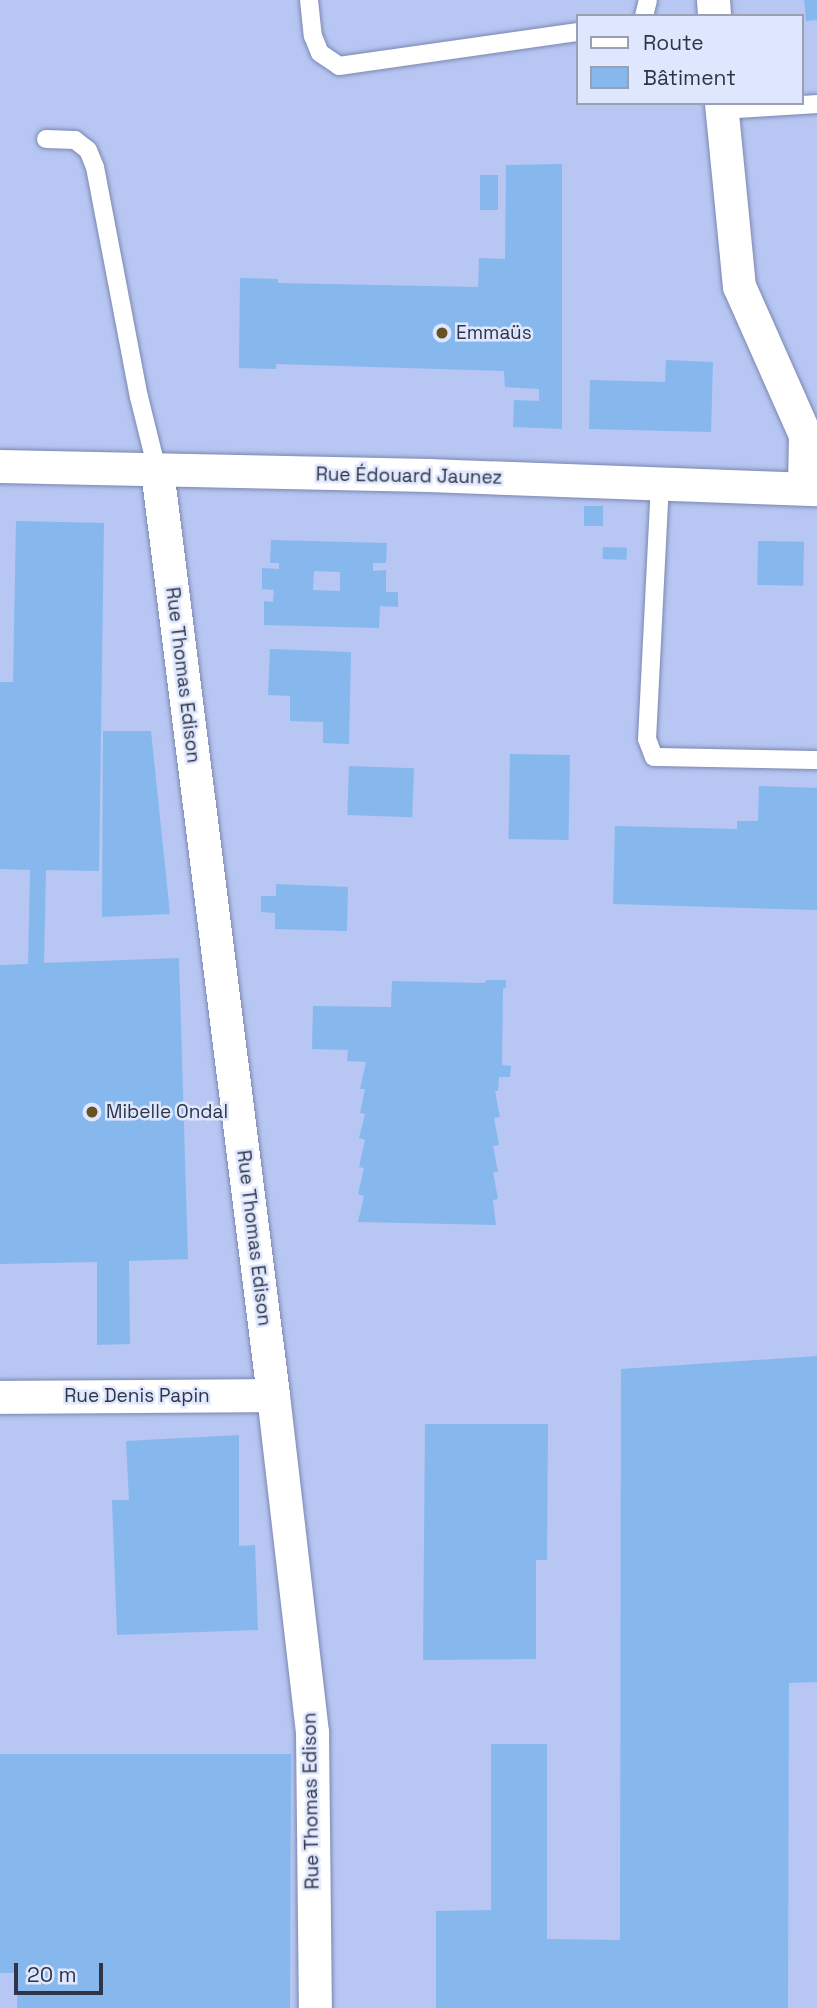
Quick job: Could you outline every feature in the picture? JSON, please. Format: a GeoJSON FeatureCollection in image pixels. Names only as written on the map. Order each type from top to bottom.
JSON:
{"type":"FeatureCollection","features":[{"type":"Feature","properties":{"kind":"street"},"geometry":{"type":"LineString","coordinates":[[722,107],[738,286],[811,432],[811,488]]}},
{"type":"Feature","properties":{"kind":"street","name":"Rue Édouard Jaunez"},"geometry":{"type":"LineString","coordinates":[[0,466],[811,488]]}},
{"type":"Feature","properties":{"kind":"street","name":"Rue Thomas Edison"},"geometry":{"type":"LineString","coordinates":[[157,470],[274,1395],[312,1732],[315,2008]]}},
{"type":"Feature","properties":{"kind":"street","name":"Rue Denis Papin"},"geometry":{"type":"LineString","coordinates":[[0,1397],[274,1395]]}},
{"type":"Feature","properties":{"kind":"lane"},"geometry":{"type":"LineString","coordinates":[[309,0],[313,36],[320,52],[339,66],[576,32]]}},
{"type":"Feature","properties":{"kind":"lane"},"geometry":{"type":"LineString","coordinates":[[722,107],[785,105]]}},
{"type":"Feature","properties":{"kind":"lane"},"geometry":{"type":"LineString","coordinates":[[46,139],[75,140],[88,150],[95,167],[139,397],[157,470]]}},
{"type":"Feature","properties":{"kind":"lane"},"geometry":{"type":"LineString","coordinates":[[660,483],[656,520],[647,738],[654,757],[817,760]]}},
{"type":"Feature","properties":{"kind":"building"},"geometry":{"type":"Polygon","coordinates":[[[804,0],[817,0],[817,20],[806,21],[804,0]]]}},
{"type":"Feature","properties":{"kind":"building"},"geometry":{"type":"Polygon","coordinates":[[[562,164],[562,429],[513,427],[514,400],[539,401],[539,389],[505,387],[504,371],[276,364],[276,369],[239,368],[240,278],[278,279],[278,283],[478,287],[479,258],[505,259],[506,165],[562,164]]]}},
{"type":"Feature","properties":{"kind":"building"},"geometry":{"type":"Polygon","coordinates":[[[480,175],[498,175],[498,210],[480,210],[480,175]]]}},
{"type":"Feature","properties":{"kind":"building"},"geometry":{"type":"Polygon","coordinates":[[[666,360],[713,362],[711,432],[589,429],[590,380],[665,382],[666,360]]]}},
{"type":"Feature","properties":{"kind":"building"},"geometry":{"type":"Polygon","coordinates":[[[584,506],[603,506],[603,526],[584,526],[584,506]]]}},
{"type":"Feature","properties":{"kind":"building","name":"Mibelle Ondal"},"geometry":{"type":"Polygon","coordinates":[[[16,521],[104,523],[99,871],[46,870],[44,963],[179,958],[188,1259],[129,1261],[130,1344],[97,1345],[97,1262],[0,1264],[0,965],[28,964],[30,870],[0,869],[0,682],[13,682],[16,521]]]}},
{"type":"Feature","properties":{"kind":"building"},"geometry":{"type":"Polygon","coordinates":[[[271,540],[387,543],[386,563],[373,563],[373,571],[386,570],[386,592],[398,592],[398,607],[380,606],[379,628],[264,625],[264,601],[273,602],[274,590],[262,589],[262,568],[279,569],[279,563],[270,563],[271,540]],[[314,571],[313,590],[340,591],[340,572],[314,571]]]}},
{"type":"Feature","properties":{"kind":"building"},"geometry":{"type":"Polygon","coordinates":[[[758,541],[804,542],[803,586],[757,585],[758,541]]]}},
{"type":"Feature","properties":{"kind":"building"},"geometry":{"type":"Polygon","coordinates":[[[603,547],[627,548],[627,560],[603,559],[603,547]]]}},
{"type":"Feature","properties":{"kind":"building"},"geometry":{"type":"Polygon","coordinates":[[[270,649],[351,652],[349,744],[323,743],[323,722],[290,721],[290,696],[268,695],[270,649]]]}},
{"type":"Feature","properties":{"kind":"building"},"geometry":{"type":"Polygon","coordinates":[[[103,731],[151,731],[170,914],[102,917],[103,731]]]}},
{"type":"Feature","properties":{"kind":"building"},"geometry":{"type":"Polygon","coordinates":[[[510,754],[570,755],[569,840],[509,839],[510,754]]]}},
{"type":"Feature","properties":{"kind":"building"},"geometry":{"type":"Polygon","coordinates":[[[349,766],[414,768],[412,817],[347,815],[349,766]]]}},
{"type":"Feature","properties":{"kind":"building"},"geometry":{"type":"Polygon","coordinates":[[[759,786],[817,788],[817,910],[613,904],[615,826],[737,829],[737,821],[758,821],[759,786]]]}},
{"type":"Feature","properties":{"kind":"building"},"geometry":{"type":"Polygon","coordinates":[[[276,884],[348,887],[347,931],[275,929],[275,913],[261,912],[261,896],[276,896],[276,884]]]}},
{"type":"Feature","properties":{"kind":"building"},"geometry":{"type":"Polygon","coordinates":[[[487,980],[506,980],[506,988],[503,988],[502,1065],[511,1066],[510,1077],[499,1077],[498,1091],[495,1091],[500,1117],[494,1118],[499,1145],[493,1146],[498,1172],[493,1172],[498,1199],[493,1200],[496,1225],[358,1222],[364,1196],[358,1194],[364,1168],[359,1167],[365,1140],[359,1138],[365,1114],[360,1113],[365,1089],[360,1089],[366,1062],[347,1061],[348,1050],[312,1049],[313,1006],[391,1007],[392,981],[484,983],[487,980]]]}},
{"type":"Feature","properties":{"kind":"building"},"geometry":{"type":"Polygon","coordinates":[[[817,1356],[817,1682],[789,1683],[788,2008],[436,2008],[436,1911],[491,1910],[491,1744],[547,1744],[547,1939],[620,1940],[621,1369],[817,1356]]]}},
{"type":"Feature","properties":{"kind":"building"},"geometry":{"type":"Polygon","coordinates":[[[425,1424],[548,1424],[547,1560],[536,1560],[536,1659],[423,1660],[425,1424]]]}},
{"type":"Feature","properties":{"kind":"building"},"geometry":{"type":"Polygon","coordinates":[[[239,1435],[239,1546],[255,1545],[258,1630],[117,1635],[112,1500],[129,1500],[126,1441],[239,1435]]]}},
{"type":"Feature","properties":{"kind":"building"},"geometry":{"type":"Polygon","coordinates":[[[0,1754],[291,1754],[290,2008],[17,2008],[18,1973],[0,1973],[0,1754]]]}},
{"type":"Feature","properties":{"kind":"place","name":"Emmaüs"},"geometry":{"type":"Point","coordinates":[442,333]}},
{"type":"Feature","properties":{"kind":"place","name":"Mibelle Ondal"},"geometry":{"type":"Point","coordinates":[92,1112]}}]}
